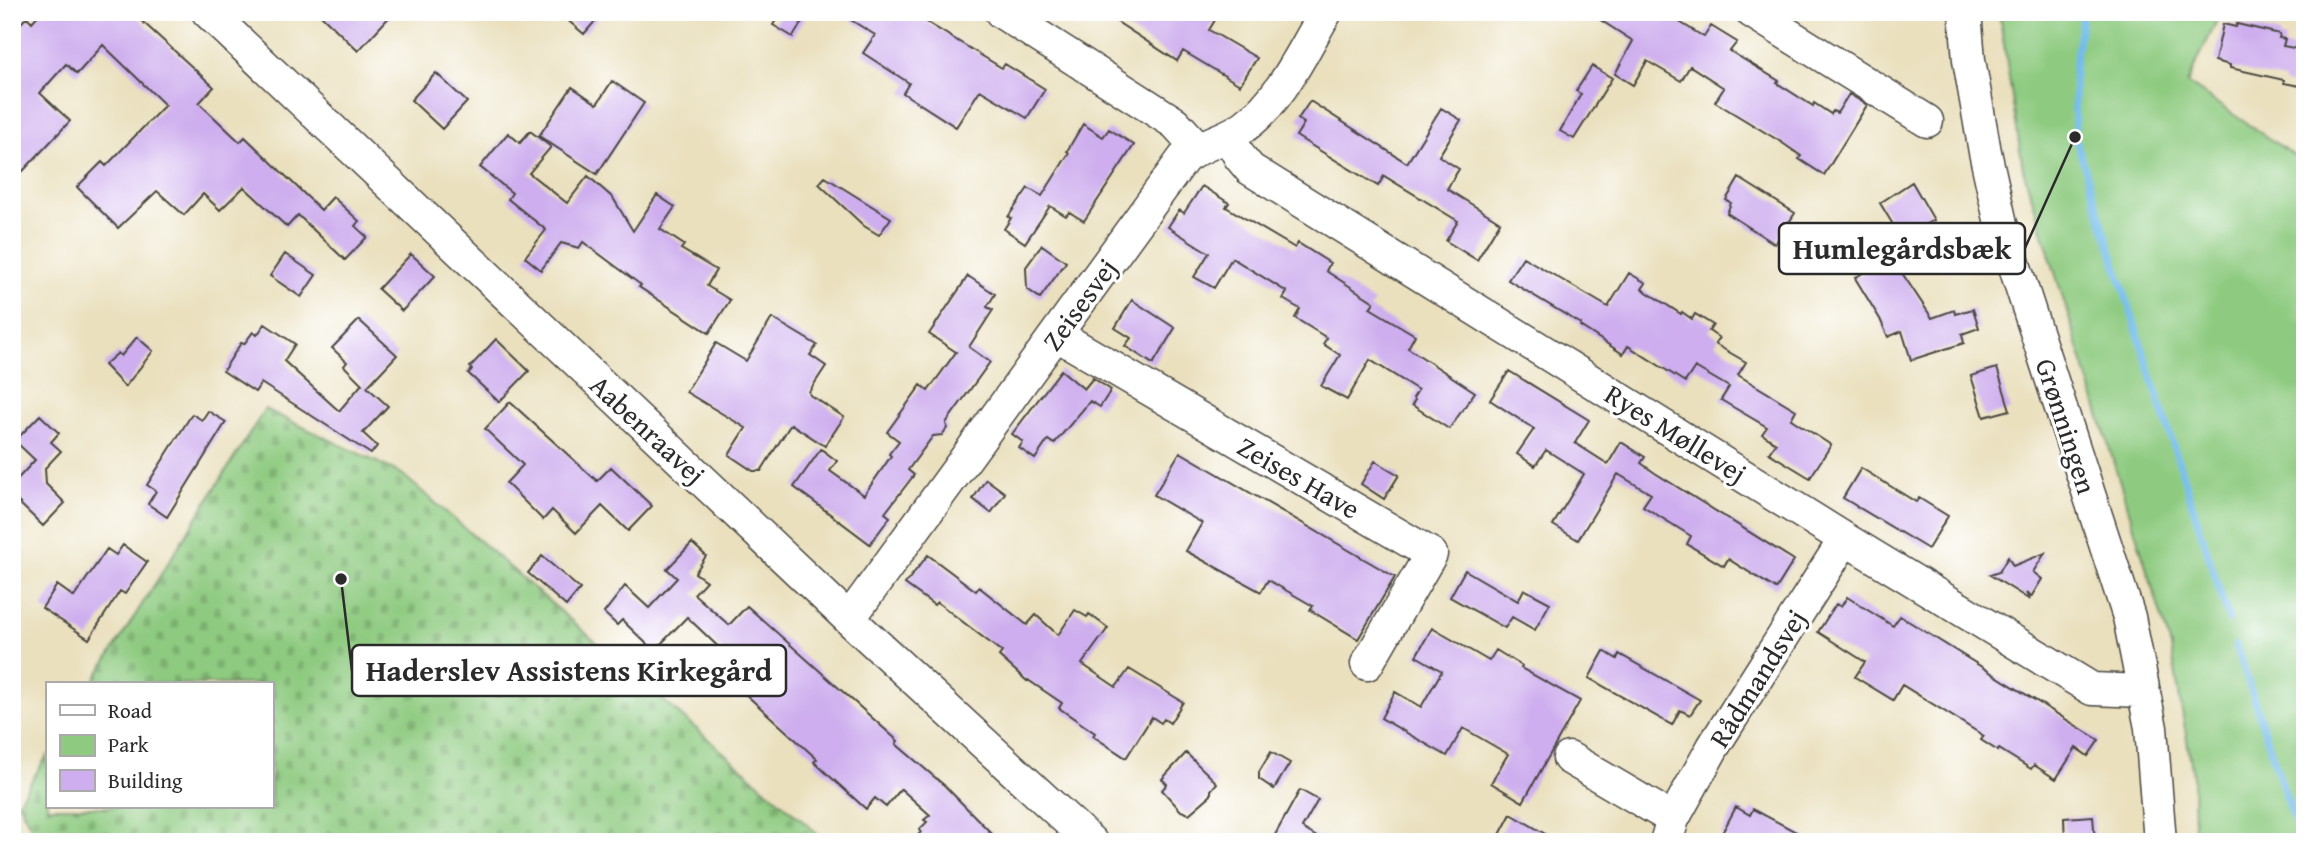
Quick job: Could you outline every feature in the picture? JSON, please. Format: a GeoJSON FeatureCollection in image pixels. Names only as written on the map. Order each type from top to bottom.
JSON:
{"type":"FeatureCollection","features":[{"type":"Feature","properties":{"kind":"street","name":"Aabenraavej"},"geometry":{"type":"LineString","coordinates":[[208,12],[849,619],[1091,842]]}},
{"type":"Feature","properties":{"kind":"street"},"geometry":{"type":"LineString","coordinates":[[1001,12],[1175,123],[1197,147],[1229,137],[1249,123],[1271,101],[1326,12]]}},
{"type":"Feature","properties":{"kind":"street"},"geometry":{"type":"LineString","coordinates":[[1752,12],[1927,121]]}},
{"type":"Feature","properties":{"kind":"street","name":"Grønningen"},"geometry":{"type":"LineString","coordinates":[[1965,12],[1969,60],[1980,125],[2001,224],[2129,617],[2151,728],[2160,842]]}},
{"type":"Feature","properties":{"kind":"street","name":"Ryes Møllevej"},"geometry":{"type":"LineString","coordinates":[[1229,137],[1250,169],[1845,539],[2092,689],[2143,691]]}},
{"type":"Feature","properties":{"kind":"street","name":"Zeisesvej"},"geometry":{"type":"LineString","coordinates":[[849,619],[1184,158],[1197,147]]}},
{"type":"Feature","properties":{"kind":"street","name":"Zeises Have"},"geometry":{"type":"LineString","coordinates":[[1057,335],[1432,554],[1367,664]]}},
{"type":"Feature","properties":{"kind":"street","name":"Rådmandsvej"},"geometry":{"type":"LineString","coordinates":[[1569,758],[1669,831],[1713,747],[1845,539]]}},
{"type":"Feature","properties":{"kind":"green space"},"geometry":{"type":"Polygon","coordinates":[[[1999,12],[2221,12],[2187,83],[2305,163],[2305,842],[2194,842],[2193,775],[2171,647],[2023,169],[1999,12]]]}},
{"type":"Feature","properties":{"kind":"green space"},"geometry":{"type":"Polygon","coordinates":[[[265,409],[402,474],[827,842],[39,842],[18,802],[46,758],[46,808],[273,808],[273,682],[93,682],[265,409]]]}},
{"type":"Feature","properties":{"kind":"building"},"geometry":{"type":"Polygon","coordinates":[[[41,12],[132,12],[214,87],[199,103],[240,142],[245,137],[321,210],[333,197],[359,221],[355,226],[367,237],[345,260],[298,215],[287,227],[244,187],[220,210],[203,194],[184,215],[157,191],[118,228],[77,187],[102,162],[106,166],[165,105],[103,45],[77,74],[66,64],[40,93],[70,121],[23,171],[12,161],[12,32],[27,17],[32,22],[41,12]]]}},
{"type":"Feature","properties":{"kind":"building"},"geometry":{"type":"Polygon","coordinates":[[[318,12],[394,12],[358,51],[318,12]]]}},
{"type":"Feature","properties":{"kind":"building"},"geometry":{"type":"Polygon","coordinates":[[[558,12],[603,12],[584,34],[558,12]]]}},
{"type":"Feature","properties":{"kind":"building"},"geometry":{"type":"Polygon","coordinates":[[[781,12],[808,12],[793,37],[773,25],[781,12]]]}},
{"type":"Feature","properties":{"kind":"building"},"geometry":{"type":"Polygon","coordinates":[[[838,12],[910,12],[1002,68],[1005,64],[1045,89],[1027,118],[980,90],[956,127],[903,93],[909,83],[863,53],[875,35],[838,12]]]}},
{"type":"Feature","properties":{"kind":"building"},"geometry":{"type":"Polygon","coordinates":[[[1102,12],[1220,12],[1209,30],[1257,58],[1240,85],[1183,51],[1177,61],[1102,12]]]}},
{"type":"Feature","properties":{"kind":"building"},"geometry":{"type":"Polygon","coordinates":[[[1588,12],[1663,12],[1704,37],[1711,26],[1737,42],[1730,51],[1813,106],[1814,103],[1831,114],[1833,111],[1837,113],[1849,94],[1867,105],[1824,175],[1799,159],[1801,156],[1781,142],[1715,102],[1724,88],[1690,66],[1681,81],[1647,61],[1633,85],[1615,74],[1633,41],[1588,12]]]}},
{"type":"Feature","properties":{"kind":"building"},"geometry":{"type":"Polygon","coordinates":[[[2223,24],[2236,27],[2237,24],[2280,34],[2279,38],[2285,39],[2283,46],[2305,50],[2305,87],[2230,68],[2230,65],[2215,61],[2223,24]]]}},
{"type":"Feature","properties":{"kind":"building"},"geometry":{"type":"Polygon","coordinates":[[[1592,66],[1612,78],[1574,139],[1560,131],[1581,94],[1576,91],[1592,66]]]}},
{"type":"Feature","properties":{"kind":"building"},"geometry":{"type":"Polygon","coordinates":[[[436,73],[467,102],[442,129],[411,100],[436,73]]]}},
{"type":"Feature","properties":{"kind":"building"},"geometry":{"type":"Polygon","coordinates":[[[612,81],[644,103],[597,174],[539,136],[572,87],[597,104],[612,81]]]}},
{"type":"Feature","properties":{"kind":"building"},"geometry":{"type":"Polygon","coordinates":[[[1310,101],[1407,163],[1441,108],[1461,120],[1439,156],[1459,169],[1447,189],[1500,222],[1477,260],[1446,241],[1458,221],[1384,176],[1378,186],[1296,136],[1304,123],[1298,119],[1310,101]]]}},
{"type":"Feature","properties":{"kind":"building"},"geometry":{"type":"Polygon","coordinates":[[[1083,124],[1103,137],[1109,129],[1134,145],[1084,221],[1069,212],[1066,216],[1050,206],[1025,243],[1004,229],[1011,218],[1008,217],[1028,188],[1042,196],[1069,153],[1067,151],[1083,124]]]}},
{"type":"Feature","properties":{"kind":"building"},"geometry":{"type":"Polygon","coordinates":[[[530,131],[551,147],[529,173],[567,203],[588,176],[613,198],[633,231],[657,195],[675,207],[660,229],[684,245],[681,249],[716,270],[707,286],[730,300],[709,333],[639,287],[641,285],[583,242],[579,248],[561,243],[541,270],[525,257],[546,230],[508,199],[512,193],[480,167],[508,133],[520,143],[530,131]]]}},
{"type":"Feature","properties":{"kind":"building"},"geometry":{"type":"Polygon","coordinates":[[[825,177],[891,218],[879,235],[864,226],[819,184],[825,177]]]}},
{"type":"Feature","properties":{"kind":"building"},"geometry":{"type":"Polygon","coordinates":[[[1739,178],[1795,213],[1775,244],[1727,213],[1731,203],[1726,200],[1739,178]]]}},
{"type":"Feature","properties":{"kind":"building"},"geometry":{"type":"Polygon","coordinates":[[[1912,182],[1934,220],[1901,238],[1880,203],[1912,182]]]}},
{"type":"Feature","properties":{"kind":"building"},"geometry":{"type":"Polygon","coordinates":[[[1202,186],[1229,203],[1226,207],[1295,248],[1298,243],[1330,263],[1326,271],[1374,302],[1370,308],[1415,335],[1408,348],[1475,392],[1449,429],[1412,405],[1418,390],[1370,360],[1347,400],[1321,386],[1340,355],[1323,344],[1327,338],[1295,318],[1300,309],[1283,299],[1287,292],[1232,258],[1214,288],[1194,277],[1209,253],[1168,227],[1179,210],[1184,213],[1202,186]]]}},
{"type":"Feature","properties":{"kind":"building"},"geometry":{"type":"Polygon","coordinates":[[[1042,245],[1066,262],[1040,298],[1027,289],[1026,267],[1042,245]]]}},
{"type":"Feature","properties":{"kind":"building"},"geometry":{"type":"Polygon","coordinates":[[[285,254],[316,275],[301,297],[270,276],[285,254]]]}},
{"type":"Feature","properties":{"kind":"building"},"geometry":{"type":"Polygon","coordinates":[[[411,254],[435,276],[402,311],[378,289],[411,254]]]}},
{"type":"Feature","properties":{"kind":"building"},"geometry":{"type":"Polygon","coordinates":[[[1890,255],[1932,318],[1954,310],[1955,314],[1973,309],[1979,328],[1962,334],[1964,343],[1911,360],[1902,331],[1888,337],[1855,278],[1890,255]]]}},
{"type":"Feature","properties":{"kind":"building"},"geometry":{"type":"Polygon","coordinates":[[[1523,257],[1608,307],[1629,273],[1646,283],[1642,289],[1681,314],[1682,312],[1692,319],[1695,314],[1713,325],[1709,331],[1719,338],[1715,344],[1746,362],[1738,375],[1796,410],[1791,419],[1831,445],[1810,478],[1769,453],[1776,443],[1762,434],[1767,427],[1721,400],[1729,387],[1695,367],[1685,382],[1628,346],[1623,354],[1580,326],[1581,324],[1508,280],[1523,257]]]}},
{"type":"Feature","properties":{"kind":"building"},"geometry":{"type":"Polygon","coordinates":[[[968,276],[995,294],[987,307],[993,310],[969,347],[990,362],[946,423],[947,428],[942,435],[933,436],[908,470],[914,475],[885,513],[890,517],[870,544],[794,487],[821,449],[837,461],[830,471],[864,495],[899,441],[887,432],[921,385],[928,391],[956,352],[929,334],[968,276]]]}},
{"type":"Feature","properties":{"kind":"building"},"geometry":{"type":"Polygon","coordinates":[[[1132,300],[1175,328],[1153,364],[1125,346],[1131,338],[1115,328],[1132,300]]]}},
{"type":"Feature","properties":{"kind":"building"},"geometry":{"type":"Polygon","coordinates":[[[772,318],[817,345],[810,355],[826,366],[809,392],[810,395],[844,417],[825,446],[791,424],[761,471],[753,471],[729,455],[746,428],[686,392],[716,343],[746,361],[772,318]]]}},
{"type":"Feature","properties":{"kind":"building"},"geometry":{"type":"Polygon","coordinates":[[[359,320],[397,355],[367,387],[388,406],[363,433],[377,446],[371,454],[261,383],[255,392],[223,371],[241,343],[244,344],[253,332],[257,335],[265,324],[295,344],[284,361],[339,411],[362,384],[344,366],[347,362],[332,348],[359,320]]]}},
{"type":"Feature","properties":{"kind":"building"},"geometry":{"type":"Polygon","coordinates":[[[137,337],[153,351],[125,387],[104,365],[118,353],[121,356],[137,337]]]}},
{"type":"Feature","properties":{"kind":"building"},"geometry":{"type":"Polygon","coordinates":[[[496,339],[529,371],[499,402],[468,373],[472,370],[470,367],[496,339]]]}},
{"type":"Feature","properties":{"kind":"building"},"geometry":{"type":"Polygon","coordinates":[[[1997,368],[2010,410],[1984,417],[1971,376],[1997,368]]]}},
{"type":"Feature","properties":{"kind":"building"},"geometry":{"type":"Polygon","coordinates":[[[1061,370],[1084,389],[1093,378],[1111,390],[1100,407],[1090,401],[1054,444],[1048,440],[1035,459],[1019,448],[1023,442],[1012,434],[1061,370]]]}},
{"type":"Feature","properties":{"kind":"building"},"geometry":{"type":"Polygon","coordinates":[[[1509,371],[1589,420],[1575,443],[1608,464],[1621,442],[1645,457],[1641,463],[1655,473],[1794,560],[1776,589],[1728,559],[1724,566],[1687,544],[1691,536],[1643,506],[1651,494],[1618,474],[1578,540],[1553,525],[1584,474],[1546,450],[1535,466],[1517,454],[1534,429],[1490,400],[1509,371]]]}},
{"type":"Feature","properties":{"kind":"building"},"geometry":{"type":"Polygon","coordinates":[[[510,402],[597,481],[611,467],[652,506],[628,531],[602,506],[576,533],[552,510],[543,520],[506,483],[523,465],[485,429],[510,402]]]}},
{"type":"Feature","properties":{"kind":"building"},"geometry":{"type":"Polygon","coordinates":[[[208,411],[226,422],[167,517],[148,504],[156,491],[147,485],[192,414],[202,420],[208,411]]]}},
{"type":"Feature","properties":{"kind":"building"},"geometry":{"type":"Polygon","coordinates":[[[40,415],[59,433],[51,442],[61,451],[45,468],[46,484],[65,503],[43,526],[12,496],[12,485],[35,460],[15,441],[40,415]]]}},
{"type":"Feature","properties":{"kind":"building"},"geometry":{"type":"Polygon","coordinates":[[[1180,452],[1395,577],[1358,639],[1310,610],[1313,606],[1268,580],[1261,592],[1186,551],[1202,523],[1154,495],[1180,452]]]}},
{"type":"Feature","properties":{"kind":"building"},"geometry":{"type":"Polygon","coordinates":[[[1375,461],[1399,475],[1384,499],[1361,484],[1375,461]]]}},
{"type":"Feature","properties":{"kind":"building"},"geometry":{"type":"Polygon","coordinates":[[[1861,468],[1916,502],[1919,498],[1948,516],[1928,549],[1843,498],[1861,468]]]}},
{"type":"Feature","properties":{"kind":"building"},"geometry":{"type":"Polygon","coordinates":[[[986,479],[1005,493],[991,513],[973,499],[986,479]]]}},
{"type":"Feature","properties":{"kind":"building"},"geometry":{"type":"Polygon","coordinates":[[[692,543],[706,556],[695,573],[706,581],[694,594],[729,625],[747,606],[898,741],[896,744],[945,786],[1000,842],[912,842],[927,822],[924,820],[930,815],[901,789],[886,807],[875,798],[866,809],[814,762],[817,759],[742,691],[751,678],[687,617],[654,651],[622,620],[617,625],[604,613],[625,586],[649,608],[677,578],[667,569],[692,543]]]}},
{"type":"Feature","properties":{"kind":"building"},"geometry":{"type":"Polygon","coordinates":[[[123,545],[147,562],[125,594],[120,591],[89,639],[42,608],[57,585],[74,597],[107,549],[116,555],[123,545]]]}},
{"type":"Feature","properties":{"kind":"building"},"geometry":{"type":"Polygon","coordinates":[[[2045,553],[2033,572],[2042,579],[2031,597],[2026,593],[2030,600],[1990,575],[1999,572],[2008,557],[2013,566],[2045,553]]]}},
{"type":"Feature","properties":{"kind":"building"},"geometry":{"type":"Polygon","coordinates":[[[928,555],[976,591],[979,587],[1027,625],[1036,615],[1058,635],[1075,610],[1087,617],[1089,614],[1108,628],[1082,664],[1116,687],[1129,669],[1183,702],[1170,723],[1164,719],[1161,723],[1152,717],[1126,758],[1093,736],[1095,733],[1059,708],[1062,703],[1027,681],[999,656],[1002,652],[937,602],[934,605],[905,584],[928,555]]]}},
{"type":"Feature","properties":{"kind":"building"},"geometry":{"type":"Polygon","coordinates":[[[542,556],[580,589],[566,606],[528,573],[542,556]]]}},
{"type":"Feature","properties":{"kind":"building"},"geometry":{"type":"Polygon","coordinates":[[[1465,570],[1518,601],[1524,589],[1550,603],[1535,630],[1512,617],[1505,628],[1450,597],[1465,570]]]}},
{"type":"Feature","properties":{"kind":"building"},"geometry":{"type":"Polygon","coordinates":[[[1847,597],[1893,626],[1900,616],[2099,740],[2088,756],[2076,748],[2056,779],[2034,765],[2031,769],[1999,749],[1998,751],[1981,740],[1984,736],[1902,685],[1893,700],[1855,677],[1865,662],[1818,632],[1836,604],[1841,607],[1847,597]]]}},
{"type":"Feature","properties":{"kind":"building"},"geometry":{"type":"Polygon","coordinates":[[[1432,628],[1489,661],[1496,650],[1522,666],[1521,668],[1580,701],[1523,802],[1491,783],[1508,754],[1463,728],[1447,756],[1381,718],[1395,692],[1421,707],[1442,671],[1416,656],[1432,628]]]}},
{"type":"Feature","properties":{"kind":"building"},"geometry":{"type":"Polygon","coordinates":[[[1604,651],[1617,659],[1619,654],[1700,700],[1690,715],[1680,710],[1672,725],[1589,678],[1604,651]]]}},
{"type":"Feature","properties":{"kind":"building"},"geometry":{"type":"Polygon","coordinates":[[[1271,752],[1290,763],[1274,789],[1259,779],[1259,772],[1271,752]]]}},
{"type":"Feature","properties":{"kind":"building"},"geometry":{"type":"Polygon","coordinates":[[[1186,753],[1217,783],[1211,790],[1211,795],[1189,814],[1181,811],[1162,790],[1167,784],[1162,779],[1186,753]]]}},
{"type":"Feature","properties":{"kind":"building"},"geometry":{"type":"Polygon","coordinates":[[[1300,790],[1318,800],[1302,828],[1325,842],[1271,842],[1300,790]]]}},
{"type":"Feature","properties":{"kind":"building"},"geometry":{"type":"Polygon","coordinates":[[[1736,807],[1750,815],[1753,809],[1815,842],[1733,842],[1721,835],[1736,807]]]}},
{"type":"Feature","properties":{"kind":"building"},"geometry":{"type":"Polygon","coordinates":[[[1511,814],[1559,842],[1496,842],[1511,814]]]}},
{"type":"Feature","properties":{"kind":"building"},"geometry":{"type":"Polygon","coordinates":[[[2093,816],[2095,842],[2065,842],[2064,818],[2093,816]]]}},
{"type":"Feature","properties":{"kind":"waterway"},"geometry":{"type":"LineString","coordinates":[[2083,12],[2074,69],[2075,137],[2229,620]]}},
{"type":"Feature","properties":{"kind":"waterway"},"geometry":{"type":"LineString","coordinates":[[2236,645],[2301,842]]}},
{"type":"Feature","properties":{"kind":"place","name":"Humlegårdsbæk"},"geometry":{"type":"Point","coordinates":[2075,137]}},
{"type":"Feature","properties":{"kind":"place","name":"Haderslev Assistens Kirkegård"},"geometry":{"type":"Point","coordinates":[341,579]}}]}
